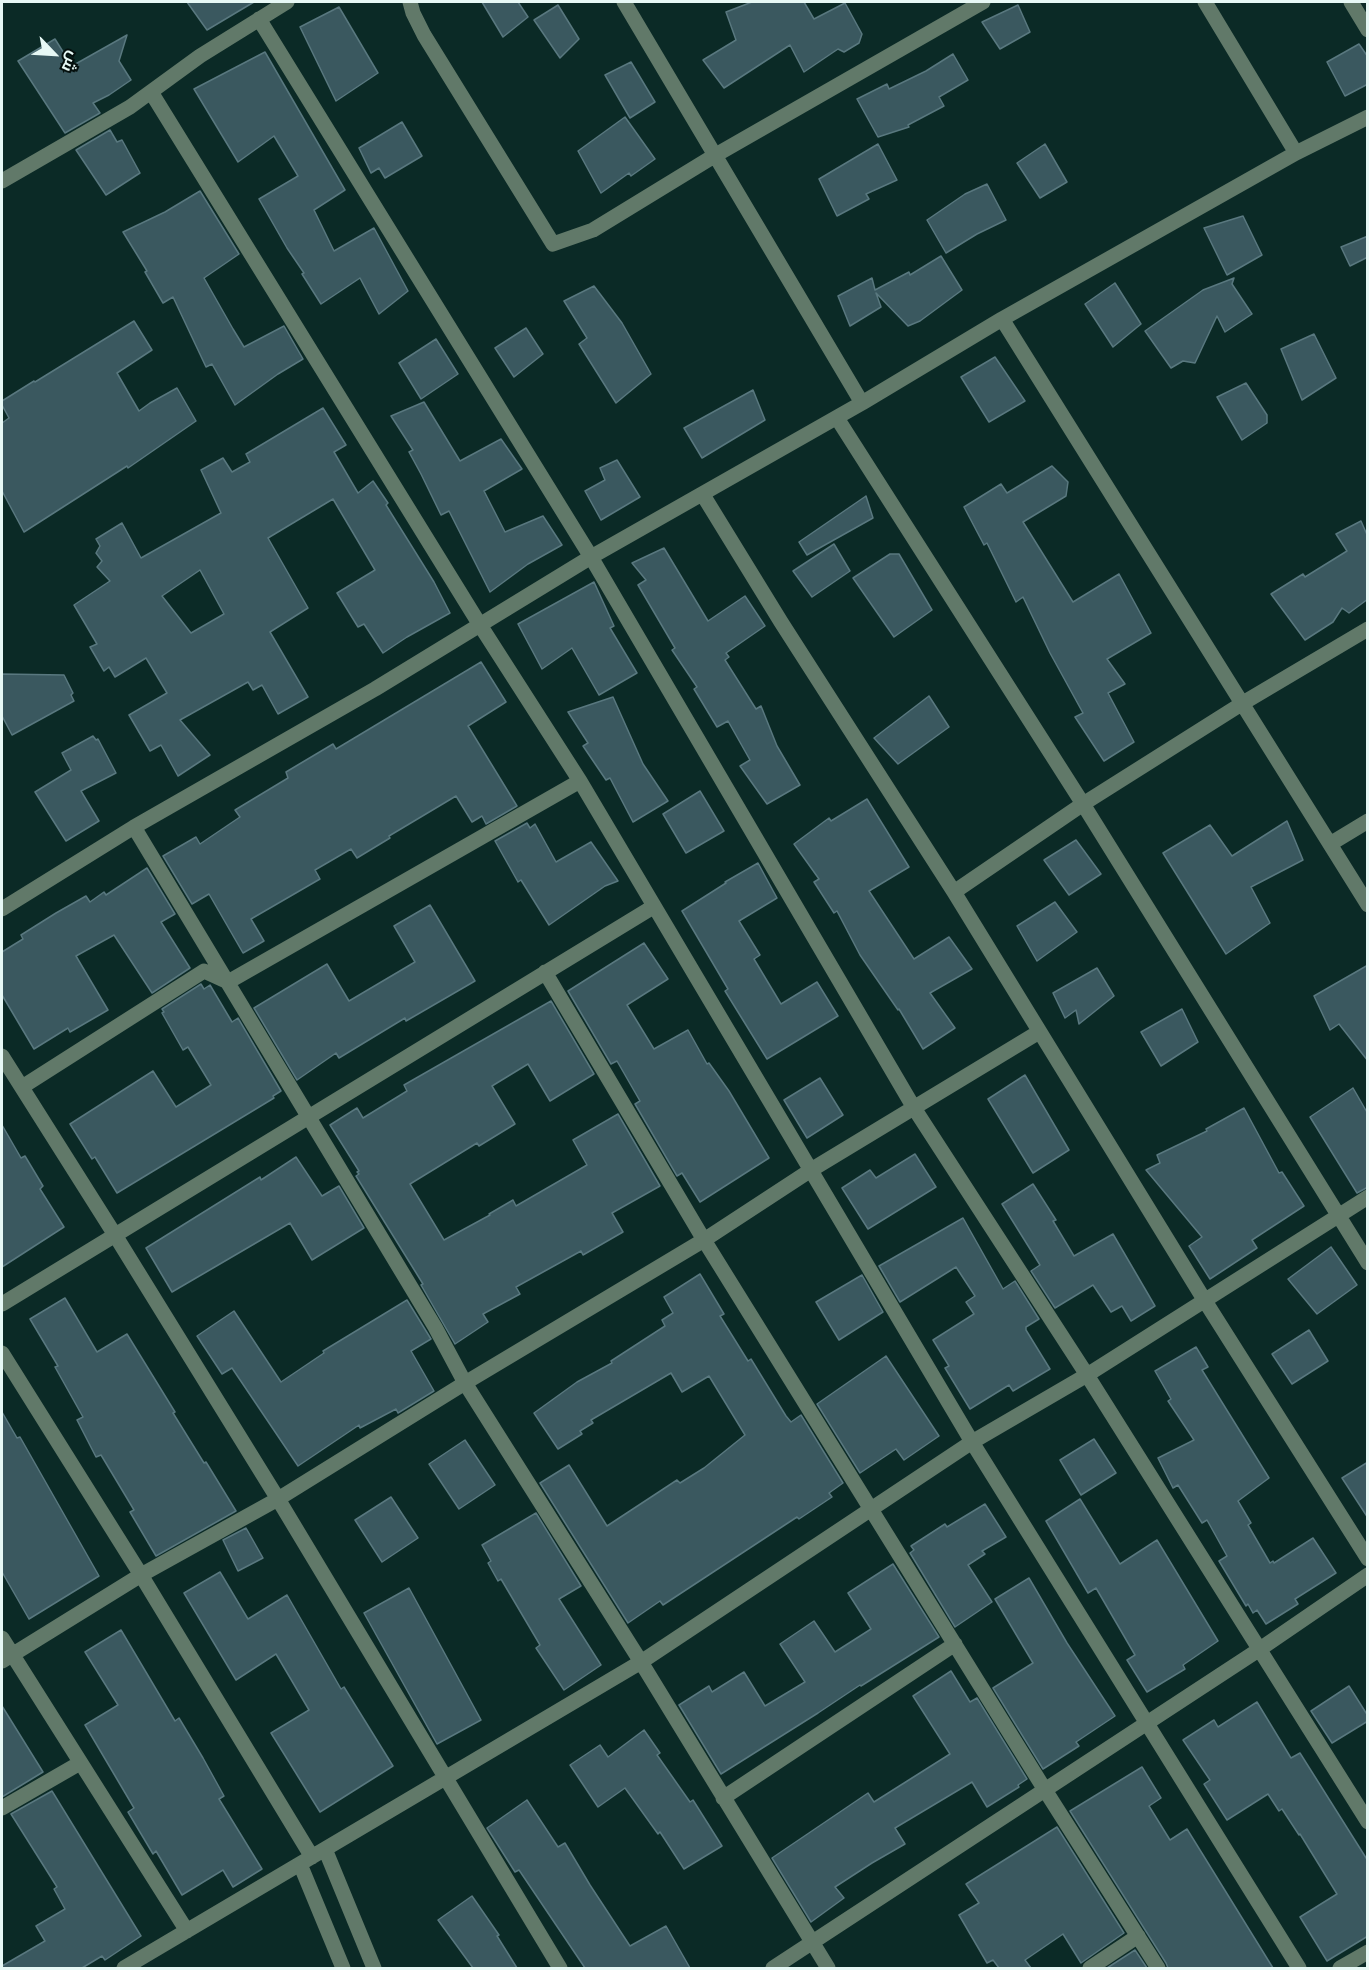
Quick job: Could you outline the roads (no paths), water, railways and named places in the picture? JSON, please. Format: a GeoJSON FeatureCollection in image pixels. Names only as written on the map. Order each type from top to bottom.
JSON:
{"type":"FeatureCollection","features":[{"type":"Feature","properties":{"kind":"street"},"geometry":{"type":"LineString","coordinates":[[2,181],[130,107],[200,56],[287,2]]}},
{"type":"Feature","properties":{"kind":"street"},"geometry":{"type":"LineString","coordinates":[[410,2],[413,14],[424,35],[553,244],[593,230],[714,156],[983,2]]}},
{"type":"Feature","properties":{"kind":"street"},"geometry":{"type":"LineString","coordinates":[[624,2],[862,403]]}},
{"type":"Feature","properties":{"kind":"street"},"geometry":{"type":"LineString","coordinates":[[1205,2],[1296,153]]}},
{"type":"Feature","properties":{"kind":"street"},"geometry":{"type":"LineString","coordinates":[[1351,2],[1368,30]]}},
{"type":"Feature","properties":{"kind":"street"},"geometry":{"type":"LineString","coordinates":[[259,19],[591,557],[914,1108],[1087,1375],[1368,1822]]}},
{"type":"Feature","properties":{"kind":"street"},"geometry":{"type":"LineString","coordinates":[[151,92],[480,624],[580,781],[972,1442],[1299,1968]]}},
{"type":"Feature","properties":{"kind":"street"},"geometry":{"type":"LineString","coordinates":[[2,909],[134,826],[375,689],[591,557],[837,418],[1002,319],[1296,153],[1368,117]]}},
{"type":"Feature","properties":{"kind":"street"},"geometry":{"type":"LineString","coordinates":[[1002,319],[1368,905]]}},
{"type":"Feature","properties":{"kind":"street"},"geometry":{"type":"LineString","coordinates":[[837,418],[1083,804],[1368,1263]]}},
{"type":"Feature","properties":{"kind":"street"},"geometry":{"type":"LineString","coordinates":[[703,495],[781,622],[954,892],[1205,1301],[1368,1559]]}},
{"type":"Feature","properties":{"kind":"street"},"geometry":{"type":"LineString","coordinates":[[954,892],[1083,804],[1243,703],[1368,629]]}},
{"type":"Feature","properties":{"kind":"street"},"geometry":{"type":"LineString","coordinates":[[228,982],[580,781]]}},
{"type":"Feature","properties":{"kind":"street"},"geometry":{"type":"LineString","coordinates":[[1330,844],[1368,821]]}},
{"type":"Feature","properties":{"kind":"street"},"geometry":{"type":"LineString","coordinates":[[134,826],[435,1327],[465,1383],[641,1662],[828,1968]]}},
{"type":"Feature","properties":{"kind":"street"},"geometry":{"type":"LineString","coordinates":[[2,1304],[653,907]]}},
{"type":"Feature","properties":{"kind":"street"},"geometry":{"type":"LineString","coordinates":[[22,1087],[204,971],[228,982]]}},
{"type":"Feature","properties":{"kind":"street"},"geometry":{"type":"LineString","coordinates":[[545,972],[704,1240],[1158,1968]]}},
{"type":"Feature","properties":{"kind":"street"},"geometry":{"type":"LineString","coordinates":[[7,1658],[141,1575],[278,1499],[465,1383],[704,1240],[811,1170],[1039,1032]]}},
{"type":"Feature","properties":{"kind":"street"},"geometry":{"type":"LineString","coordinates":[[2,1056],[278,1499],[560,1968]]}},
{"type":"Feature","properties":{"kind":"street"},"geometry":{"type":"LineString","coordinates":[[124,1968],[641,1662],[972,1442],[1087,1375],[1368,1197]]}},
{"type":"Feature","properties":{"kind":"street"},"geometry":{"type":"LineString","coordinates":[[2,1353],[141,1575],[312,1857],[374,1968]]}},
{"type":"Feature","properties":{"kind":"street"},"geometry":{"type":"LineString","coordinates":[[773,1968],[1147,1724],[1368,1575]]}},
{"type":"Feature","properties":{"kind":"street"},"geometry":{"type":"LineString","coordinates":[[2,1638],[7,1658],[80,1763],[187,1931]]}},
{"type":"Feature","properties":{"kind":"street"},"geometry":{"type":"LineString","coordinates":[[723,1798],[955,1644]]}},
{"type":"Feature","properties":{"kind":"street"},"geometry":{"type":"LineString","coordinates":[[2,1808],[80,1763]]}},
{"type":"Feature","properties":{"kind":"street"},"geometry":{"type":"LineString","coordinates":[[312,1857],[343,1968]]}},
{"type":"Feature","properties":{"kind":"street"},"geometry":{"type":"LineString","coordinates":[[1090,1968],[1138,1936]]}},
{"type":"Feature","properties":{"kind":"street"},"geometry":{"type":"LineString","coordinates":[[1340,1968],[1368,1952]]}}]}
